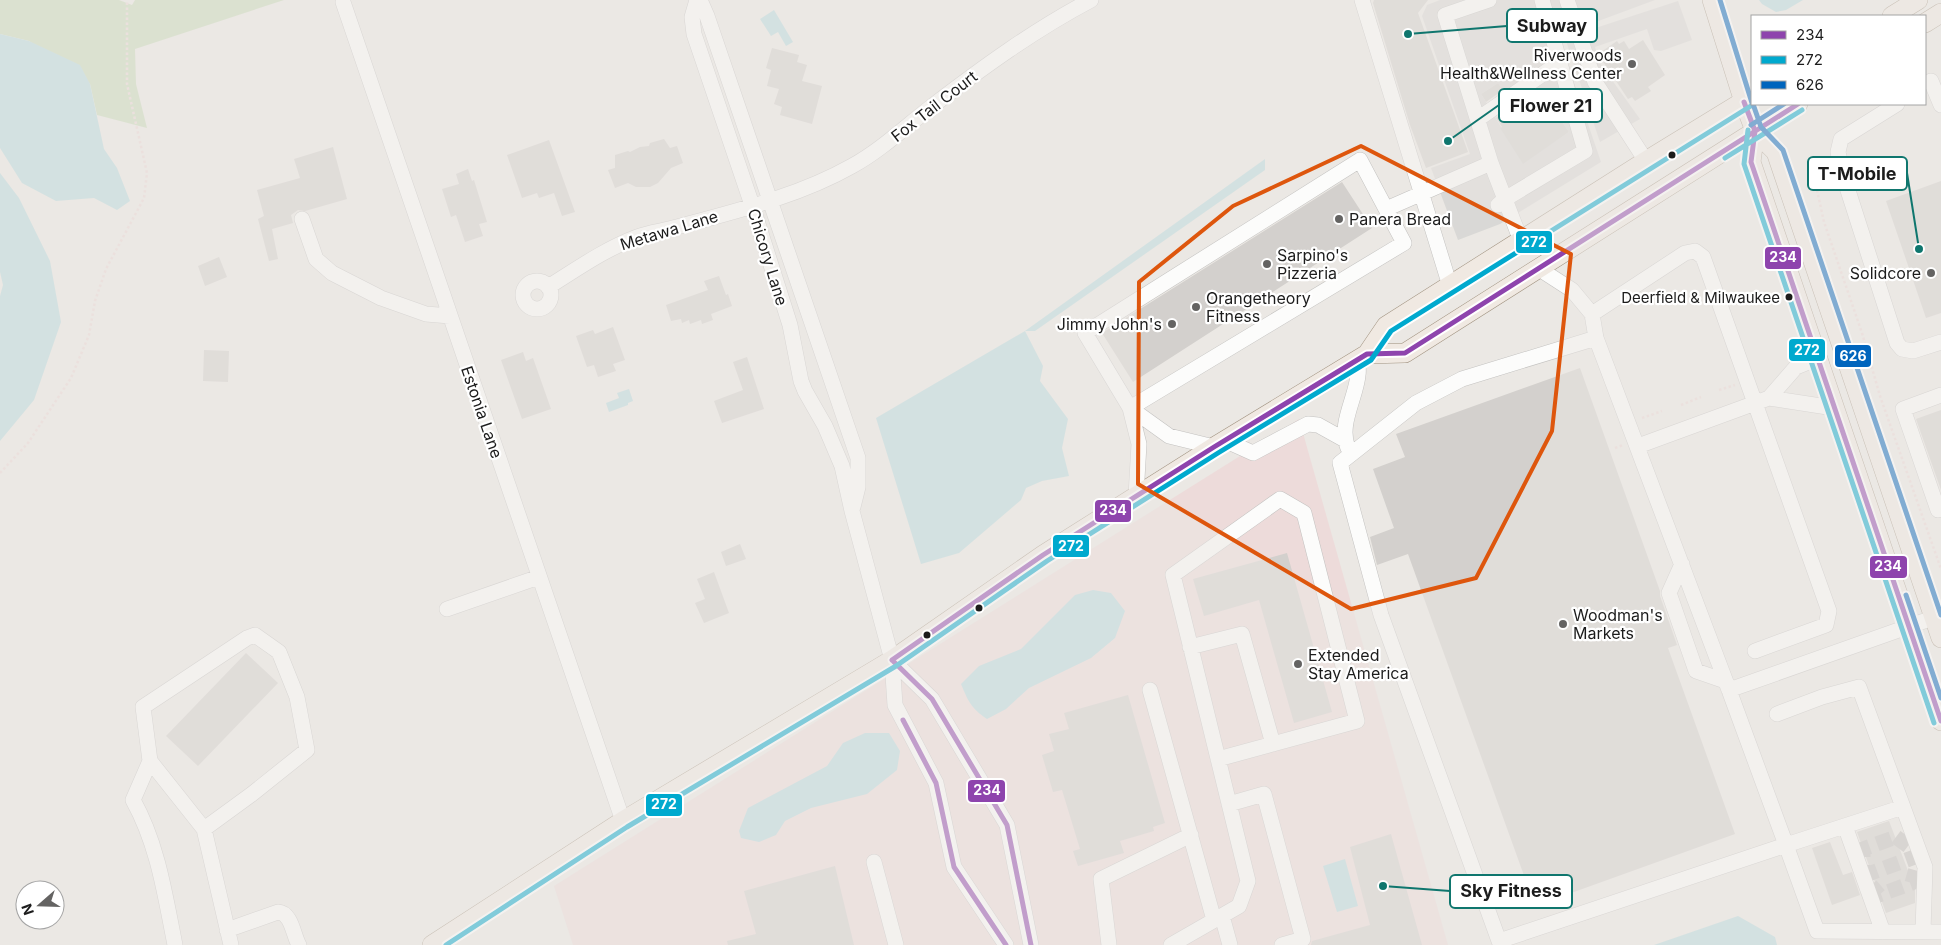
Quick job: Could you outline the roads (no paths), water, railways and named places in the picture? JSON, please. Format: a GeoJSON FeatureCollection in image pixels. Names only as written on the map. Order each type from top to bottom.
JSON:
{"type":"FeatureCollection","features":[{"type":"Feature","properties":{"kind":"main road"},"geometry":{"type":"LineString","coordinates":[[1712,0],[1748,99],[1755,131],[1751,162],[1941,721]]}},
{"type":"Feature","properties":{"kind":"main road"},"geometry":{"type":"LineString","coordinates":[[1894,15],[1918,0]]}},
{"type":"Feature","properties":{"kind":"main road"},"geometry":{"type":"LineString","coordinates":[[1926,22],[1941,13]]}},
{"type":"Feature","properties":{"kind":"main road"},"geometry":{"type":"LineString","coordinates":[[432,945],[623,821],[892,660],[1043,555],[1362,357],[1386,326],[1646,161],[1748,99]]}},
{"type":"Feature","properties":{"kind":"main road"},"geometry":{"type":"LineString","coordinates":[[1362,357],[1405,353],[1796,105]]}},
{"type":"Feature","properties":{"kind":"main road"},"geometry":{"type":"LineString","coordinates":[[1755,131],[1776,152],[1937,616],[1941,638]]}},
{"type":"Feature","properties":{"kind":"street","name":"Chicory Lane"},"geometry":{"type":"LineString","coordinates":[[698,0],[710,25],[858,458],[858,487],[852,511]]}},
{"type":"Feature","properties":{"kind":"street","name":"Chicory Lane"},"geometry":{"type":"LineString","coordinates":[[698,0],[692,17],[694,34],[752,205],[790,326],[801,381],[825,426],[842,466],[852,511],[892,660],[895,705],[936,783],[954,867],[1006,945]]}},
{"type":"Feature","properties":{"kind":"street","name":"Fox Tail Court"},"geometry":{"type":"LineString","coordinates":[[770,200],[826,180],[853,166],[890,142],[910,123],[983,67],[1091,0]]}},
{"type":"Feature","properties":{"kind":"street"},"geometry":{"type":"LineString","coordinates":[[1362,0],[1450,286]]}},
{"type":"Feature","properties":{"kind":"street"},"geometry":{"type":"LineString","coordinates":[[1489,0],[1445,15],[1478,119],[1501,202],[1521,241]]}},
{"type":"Feature","properties":{"kind":"street"},"geometry":{"type":"LineString","coordinates":[[1501,202],[1584,150],[1542,0]]}},
{"type":"Feature","properties":{"kind":"street"},"geometry":{"type":"LineString","coordinates":[[1567,0],[1595,82],[1646,161]]}},
{"type":"Feature","properties":{"kind":"street","name":"Estonia Lane"},"geometry":{"type":"LineString","coordinates":[[343,2],[623,821]]}},
{"type":"Feature","properties":{"kind":"street"},"geometry":{"type":"LineString","coordinates":[[1478,119],[1560,62]]}},
{"type":"Feature","properties":{"kind":"street"},"geometry":{"type":"LineString","coordinates":[[1932,80],[1941,105]]}},
{"type":"Feature","properties":{"kind":"street"},"geometry":{"type":"LineString","coordinates":[[1894,105],[1841,139],[1838,152],[1844,178],[1897,343],[1902,349],[1913,351],[1941,342]]}},
{"type":"Feature","properties":{"kind":"street"},"geometry":{"type":"LineString","coordinates":[[1130,408],[1404,243],[1360,160],[1085,333],[1130,408],[1139,444],[1136,496]]}},
{"type":"Feature","properties":{"kind":"street"},"geometry":{"type":"LineString","coordinates":[[1386,209],[1491,163]]}},
{"type":"Feature","properties":{"kind":"street","name":"Metawa Lane"},"geometry":{"type":"LineString","coordinates":[[548,287],[612,247],[639,236],[770,200]]}},
{"type":"Feature","properties":{"kind":"street"},"geometry":{"type":"LineString","coordinates":[[302,220],[316,259],[332,273],[382,298],[426,314],[450,316]]}},
{"type":"Feature","properties":{"kind":"street"},"geometry":{"type":"LineString","coordinates":[[1592,314],[1685,253],[1695,250],[1703,257],[1829,611],[1826,625],[1754,651]]}},
{"type":"Feature","properties":{"kind":"street"},"geometry":{"type":"LineString","coordinates":[[1538,268],[1572,290],[1592,314],[1596,338],[1682,564],[1819,938],[1884,932],[1923,932],[1941,934],[1936,945]]}},
{"type":"Feature","properties":{"kind":"street"},"geometry":{"type":"LineString","coordinates":[[1348,447],[1416,403],[1462,379],[1596,338]]}},
{"type":"Feature","properties":{"kind":"street"},"geometry":{"type":"LineString","coordinates":[[1362,357],[1351,401],[1348,447],[1340,462],[1381,615],[1499,941],[1903,807]]}},
{"type":"Feature","properties":{"kind":"street"},"geometry":{"type":"LineString","coordinates":[[1638,446],[1769,398],[1796,368],[1818,358]]}},
{"type":"Feature","properties":{"kind":"street"},"geometry":{"type":"LineString","coordinates":[[813,403],[837,395]]}},
{"type":"Feature","properties":{"kind":"street"},"geometry":{"type":"LineString","coordinates":[[1941,395],[1903,410],[1938,510],[1941,509]]}},
{"type":"Feature","properties":{"kind":"street"},"geometry":{"type":"LineString","coordinates":[[1769,398],[1834,408]]}},
{"type":"Feature","properties":{"kind":"street"},"geometry":{"type":"LineString","coordinates":[[1130,408],[1169,436],[1219,444],[1252,453],[1308,424],[1318,425],[1348,447]]}},
{"type":"Feature","properties":{"kind":"street"},"geometry":{"type":"LineString","coordinates":[[1171,945],[1239,906],[1248,881],[1190,647],[1173,575],[1280,499],[1304,513],[1358,722],[1218,759]]}},
{"type":"Feature","properties":{"kind":"street"},"geometry":{"type":"LineString","coordinates":[[1682,564],[1669,593],[1696,671],[1727,686],[1909,627],[1937,616]]}},
{"type":"Feature","properties":{"kind":"street"},"geometry":{"type":"LineString","coordinates":[[448,609],[539,577]]}},
{"type":"Feature","properties":{"kind":"street"},"geometry":{"type":"LineString","coordinates":[[1190,647],[1242,634],[1273,744]]}},
{"type":"Feature","properties":{"kind":"street"},"geometry":{"type":"LineString","coordinates":[[175,945],[157,856],[144,819],[133,800],[150,761],[143,707],[247,638],[255,635],[279,652],[296,697],[306,750],[252,794],[204,829]]}},
{"type":"Feature","properties":{"kind":"street"},"geometry":{"type":"LineString","coordinates":[[892,660],[932,699],[1007,825],[1030,945]]}},
{"type":"Feature","properties":{"kind":"street"},"geometry":{"type":"LineString","coordinates":[[1777,714],[1822,697],[1859,688],[1925,867],[1923,932]]}},
{"type":"Feature","properties":{"kind":"street"},"geometry":{"type":"LineString","coordinates":[[1150,690],[1190,835],[1218,918],[1230,945]]}},
{"type":"Feature","properties":{"kind":"street"},"geometry":{"type":"LineString","coordinates":[[150,761],[204,829],[229,938],[278,912],[287,916],[299,945]]}},
{"type":"Feature","properties":{"kind":"street"},"geometry":{"type":"LineString","coordinates":[[1229,804],[1264,794],[1304,939],[1282,945]]}},
{"type":"Feature","properties":{"kind":"street"},"geometry":{"type":"LineString","coordinates":[[1845,826],[1884,932]]}},
{"type":"Feature","properties":{"kind":"street"},"geometry":{"type":"LineString","coordinates":[[1109,945],[1101,879],[1190,835]]}},
{"type":"Feature","properties":{"kind":"street"},"geometry":{"type":"LineString","coordinates":[[874,862],[896,945]]}},
{"type":"Feature","properties":{"kind":"water"},"geometry":{"type":"Polygon","coordinates":[[[1759,0],[1803,0],[1786,10],[1776,12],[1762,4],[1759,0]]]}},
{"type":"Feature","properties":{"kind":"water"},"geometry":{"type":"Polygon","coordinates":[[[774,10],[793,42],[786,46],[778,32],[771,36],[760,19],[774,10]]]}},
{"type":"Feature","properties":{"kind":"water"},"geometry":{"type":"Polygon","coordinates":[[[0,34],[29,41],[80,65],[90,84],[104,149],[117,168],[130,201],[117,210],[94,198],[56,201],[22,183],[0,148],[0,34]]]}},
{"type":"Feature","properties":{"kind":"water"},"geometry":{"type":"Polygon","coordinates":[[[1265,159],[1265,170],[1035,331],[1025,331],[1265,159]]]}},
{"type":"Feature","properties":{"kind":"water"},"geometry":{"type":"Polygon","coordinates":[[[0,173],[19,198],[50,261],[61,322],[34,400],[0,441],[0,296],[3,285],[0,272],[0,173]]]}},
{"type":"Feature","properties":{"kind":"water"},"geometry":{"type":"Polygon","coordinates":[[[1025,331],[1043,366],[1040,381],[1068,419],[1062,448],[1069,476],[1042,481],[1026,488],[1021,500],[959,553],[921,564],[876,418],[1025,331]]]}},
{"type":"Feature","properties":{"kind":"water"},"geometry":{"type":"Polygon","coordinates":[[[629,389],[633,401],[628,403],[628,405],[609,412],[606,403],[619,398],[617,393],[629,389]]]}},
{"type":"Feature","properties":{"kind":"water"},"geometry":{"type":"Polygon","coordinates":[[[1093,590],[1111,593],[1125,611],[1115,638],[1091,658],[1029,688],[1006,709],[987,719],[977,711],[968,700],[961,684],[979,666],[1021,649],[1075,595],[1093,590]]]}},
{"type":"Feature","properties":{"kind":"water"},"geometry":{"type":"Polygon","coordinates":[[[865,733],[889,733],[900,751],[897,770],[867,794],[811,808],[785,821],[776,835],[759,842],[741,838],[739,831],[748,808],[827,766],[843,743],[865,733]]]}},
{"type":"Feature","properties":{"kind":"water"},"geometry":{"type":"Polygon","coordinates":[[[1345,859],[1358,906],[1337,912],[1323,866],[1345,859]]]}},
{"type":"Feature","properties":{"kind":"water"},"geometry":{"type":"Polygon","coordinates":[[[1738,916],[1775,937],[1777,945],[1654,945],[1738,916]]]}},
{"type":"Feature","properties":{"kind":"tunnel"},"geometry":{"type":"LineString","coordinates":[[1896,837],[1920,855],[1912,883],[1879,895],[1863,876],[1863,849],[1896,837]]}},
{"type":"Feature","properties":{"kind":"tunnel"},"geometry":{"type":"LineString","coordinates":[[1863,876],[1920,855]]}},
{"type":"Feature","properties":{"kind":"place","name":"Subway"},"geometry":{"type":"Point","coordinates":[1408,34]}},
{"type":"Feature","properties":{"kind":"place","name":"Riverwoods Health&Wellness Center"},"geometry":{"type":"Point","coordinates":[1632,64]}},
{"type":"Feature","properties":{"kind":"place","name":"Flower 21"},"geometry":{"type":"Point","coordinates":[1448,141]}},
{"type":"Feature","properties":{"kind":"place","name":"Panera Bread"},"geometry":{"type":"Point","coordinates":[1339,219]}},
{"type":"Feature","properties":{"kind":"place","name":"T-Mobile"},"geometry":{"type":"Point","coordinates":[1919,249]}},
{"type":"Feature","properties":{"kind":"place","name":"Sarpino's Pizzeria"},"geometry":{"type":"Point","coordinates":[1267,264]}},
{"type":"Feature","properties":{"kind":"place","name":"Solidcore"},"geometry":{"type":"Point","coordinates":[1931,273]}},
{"type":"Feature","properties":{"kind":"place","name":"Deerfield & Milwaukee"},"geometry":{"type":"Point","coordinates":[1789,297]}},
{"type":"Feature","properties":{"kind":"place","name":"Orangetheory Fitness"},"geometry":{"type":"Point","coordinates":[1196,307]}},
{"type":"Feature","properties":{"kind":"place","name":"Jimmy John's"},"geometry":{"type":"Point","coordinates":[1172,324]}},
{"type":"Feature","properties":{"kind":"place","name":"Woodman's Markets"},"geometry":{"type":"Point","coordinates":[1563,624]}},
{"type":"Feature","properties":{"kind":"place","name":"Extended Stay America"},"geometry":{"type":"Point","coordinates":[1298,664]}},
{"type":"Feature","properties":{"kind":"place","name":"Sky Fitness"},"geometry":{"type":"Point","coordinates":[1383,886]}}]}
